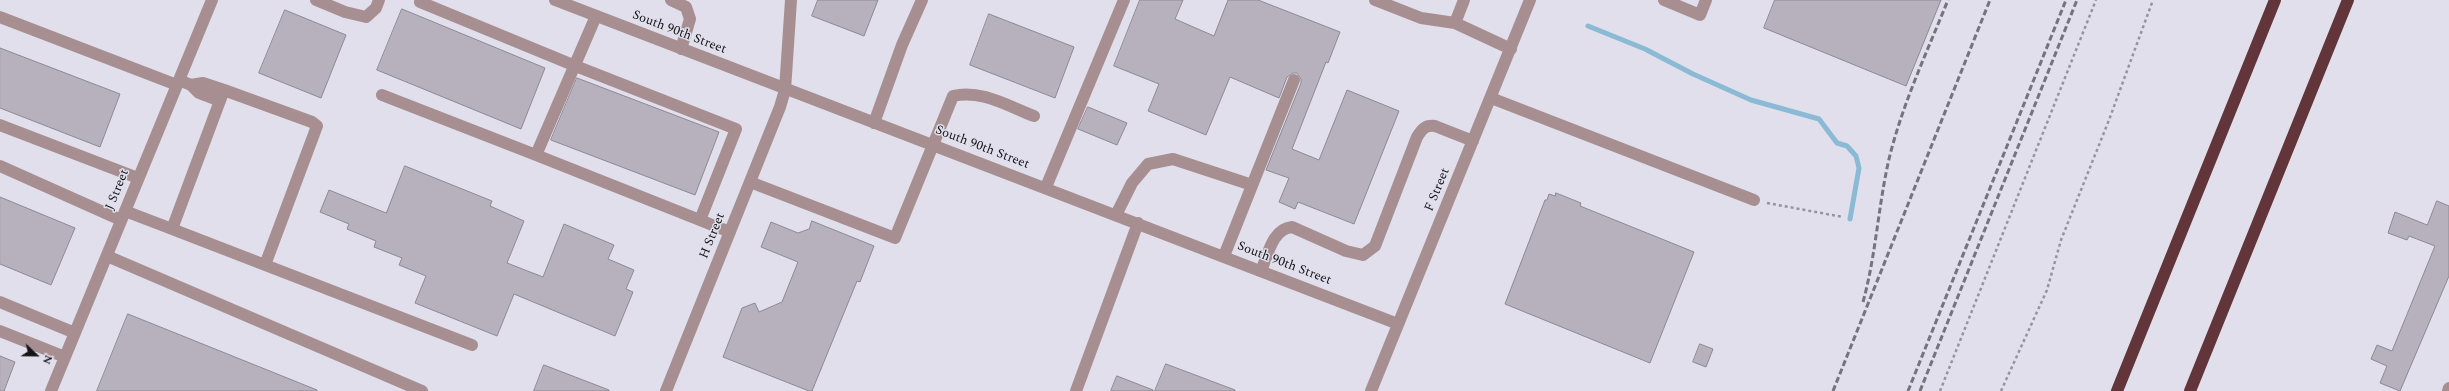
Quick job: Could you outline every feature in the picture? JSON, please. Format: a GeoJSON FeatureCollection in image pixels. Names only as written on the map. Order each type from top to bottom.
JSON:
{"type":"FeatureCollection","features":[{"type":"Feature","properties":{"kind":"highway"},"geometry":{"type":"LineString","coordinates":[[2117,391],[2275,0]]}},
{"type":"Feature","properties":{"kind":"highway"},"geometry":{"type":"LineString","coordinates":[[2190,391],[2348,0]]}},
{"type":"Feature","properties":{"kind":"street","name":"J Street"},"geometry":{"type":"LineString","coordinates":[[51,391],[212,0]]}},
{"type":"Feature","properties":{"kind":"street"},"geometry":{"type":"LineString","coordinates":[[316,0],[345,12],[366,17],[376,8],[379,0]]}},
{"type":"Feature","properties":{"kind":"street"},"geometry":{"type":"LineString","coordinates":[[421,0],[420,2],[573,65],[736,129],[700,220]]}},
{"type":"Feature","properties":{"kind":"street","name":"South 90th Street"},"geometry":{"type":"LineString","coordinates":[[555,0],[582,5],[596,16],[785,90],[1046,187],[1398,324]]}},
{"type":"Feature","properties":{"kind":"street"},"geometry":{"type":"LineString","coordinates":[[671,0],[686,7],[690,19],[681,49]]}},
{"type":"Feature","properties":{"kind":"street","name":"H Street"},"geometry":{"type":"LineString","coordinates":[[666,391],[780,107],[785,90],[790,0]]}},
{"type":"Feature","properties":{"kind":"street"},"geometry":{"type":"LineString","coordinates":[[874,123],[902,45],[922,0]]}},
{"type":"Feature","properties":{"kind":"street"},"geometry":{"type":"LineString","coordinates":[[1046,187],[1124,0]]}},
{"type":"Feature","properties":{"kind":"street"},"geometry":{"type":"LineString","coordinates":[[1375,0],[1421,18],[1455,23],[1511,49]]}},
{"type":"Feature","properties":{"kind":"street"},"geometry":{"type":"LineString","coordinates":[[1455,23],[1464,0]]}},
{"type":"Feature","properties":{"kind":"street","name":"F Street"},"geometry":{"type":"LineString","coordinates":[[1371,391],[1530,0]]}},
{"type":"Feature","properties":{"kind":"street"},"geometry":{"type":"LineString","coordinates":[[1664,0],[1700,14],[1706,0]]}},
{"type":"Feature","properties":{"kind":"street"},"geometry":{"type":"LineString","coordinates":[[536,155],[573,65],[596,16]]}},
{"type":"Feature","properties":{"kind":"street"},"geometry":{"type":"LineString","coordinates":[[0,17],[178,83],[203,83],[222,96],[312,122],[317,126],[265,265]]}},
{"type":"Feature","properties":{"kind":"street"},"geometry":{"type":"LineString","coordinates":[[1224,256],[1294,80]]}},
{"type":"Feature","properties":{"kind":"street"},"geometry":{"type":"LineString","coordinates":[[750,182],[895,238],[953,96],[966,93],[977,94],[1034,116]]}},
{"type":"Feature","properties":{"kind":"street"},"geometry":{"type":"LineString","coordinates":[[382,95],[730,232]]}},
{"type":"Feature","properties":{"kind":"street"},"geometry":{"type":"LineString","coordinates":[[172,229],[222,96]]}},
{"type":"Feature","properties":{"kind":"street"},"geometry":{"type":"LineString","coordinates":[[1491,98],[1754,200]]}},
{"type":"Feature","properties":{"kind":"street"},"geometry":{"type":"LineString","coordinates":[[0,125],[138,178]]}},
{"type":"Feature","properties":{"kind":"street"},"geometry":{"type":"LineString","coordinates":[[1261,271],[1276,235],[1284,228],[1292,227],[1346,251],[1363,255],[1370,251],[1375,246],[1417,137],[1423,128],[1435,126],[1473,141]]}},
{"type":"Feature","properties":{"kind":"street"},"geometry":{"type":"LineString","coordinates":[[1116,215],[1132,183],[1148,164],[1173,159],[1252,185]]}},
{"type":"Feature","properties":{"kind":"street"},"geometry":{"type":"LineString","coordinates":[[0,166],[123,215],[172,229],[472,345]]}},
{"type":"Feature","properties":{"kind":"street"},"geometry":{"type":"LineString","coordinates":[[1076,391],[1138,223]]}},
{"type":"Feature","properties":{"kind":"street"},"geometry":{"type":"LineString","coordinates":[[107,256],[422,391]]}},
{"type":"Feature","properties":{"kind":"street"},"geometry":{"type":"LineString","coordinates":[[0,302],[75,333]]}},
{"type":"Feature","properties":{"kind":"street"},"geometry":{"type":"LineString","coordinates":[[0,331],[65,357]]}},
{"type":"Feature","properties":{"kind":"path"},"geometry":{"type":"LineString","coordinates":[[1940,391],[2096,0]]}},
{"type":"Feature","properties":{"kind":"path"},"geometry":{"type":"LineString","coordinates":[[2001,391],[2047,290],[2061,240],[2109,120],[2153,0]]}},
{"type":"Feature","properties":{"kind":"path"},"geometry":{"type":"LineString","coordinates":[[1754,200],[1843,217]]}},
{"type":"Feature","properties":{"kind":"building"},"geometry":{"type":"Polygon","coordinates":[[[818,0],[878,0],[864,36],[812,16],[818,0]]]}},
{"type":"Feature","properties":{"kind":"building"},"geometry":{"type":"Polygon","coordinates":[[[1140,0],[1183,0],[1175,19],[1214,36],[1228,0],[1258,0],[1340,32],[1328,63],[1326,62],[1292,149],[1319,160],[1347,90],[1399,111],[1354,224],[1298,202],[1295,209],[1279,202],[1289,178],[1266,170],[1301,83],[1301,79],[1297,73],[1293,73],[1287,77],[1279,98],[1230,77],[1206,135],[1148,111],[1159,84],[1114,66],[1140,0]]]}},
{"type":"Feature","properties":{"kind":"building"},"geometry":{"type":"Polygon","coordinates":[[[1775,0],[1941,0],[1906,86],[1764,28],[1775,0]]]}},
{"type":"Feature","properties":{"kind":"building"},"geometry":{"type":"Polygon","coordinates":[[[402,9],[545,68],[521,129],[377,70],[402,9]]]}},
{"type":"Feature","properties":{"kind":"building"},"geometry":{"type":"Polygon","coordinates":[[[285,10],[346,35],[321,98],[259,73],[285,10]]]}},
{"type":"Feature","properties":{"kind":"building"},"geometry":{"type":"Polygon","coordinates":[[[989,14],[1074,47],[1055,98],[970,65],[989,14]]]}},
{"type":"Feature","properties":{"kind":"building"},"geometry":{"type":"Polygon","coordinates":[[[0,48],[120,94],[100,147],[0,108],[0,48]]]}},
{"type":"Feature","properties":{"kind":"building"},"geometry":{"type":"Polygon","coordinates":[[[577,78],[719,132],[695,195],[551,140],[577,78]]]}},
{"type":"Feature","properties":{"kind":"building"},"geometry":{"type":"Polygon","coordinates":[[[1088,107],[1127,123],[1117,145],[1078,129],[1088,107]]]}},
{"type":"Feature","properties":{"kind":"building"},"geometry":{"type":"Polygon","coordinates":[[[405,166],[492,201],[490,206],[524,221],[507,263],[543,277],[564,224],[614,245],[608,259],[634,270],[626,289],[633,292],[615,336],[514,294],[497,336],[415,303],[426,276],[399,265],[402,258],[374,247],[376,241],[347,229],[349,224],[320,212],[329,190],[386,213],[405,166]]]}},
{"type":"Feature","properties":{"kind":"building"},"geometry":{"type":"Polygon","coordinates":[[[1556,193],[1581,203],[1580,206],[1694,252],[1650,363],[1505,304],[1545,200],[1547,200],[1549,194],[1555,196],[1556,193]]]}},
{"type":"Feature","properties":{"kind":"building"},"geometry":{"type":"Polygon","coordinates":[[[0,197],[75,228],[51,285],[0,264],[0,197]]]}},
{"type":"Feature","properties":{"kind":"building"},"geometry":{"type":"Polygon","coordinates":[[[2437,201],[2449,206],[2449,276],[2400,391],[2380,383],[2387,366],[2371,359],[2377,345],[2392,351],[2435,246],[2409,236],[2407,240],[2388,233],[2395,212],[2427,225],[2437,201]]]}},
{"type":"Feature","properties":{"kind":"building"},"geometry":{"type":"Polygon","coordinates":[[[812,221],[874,246],[860,282],[857,281],[812,391],[809,391],[723,357],[742,308],[755,303],[759,312],[782,302],[798,262],[761,247],[771,222],[798,233],[809,229],[812,221]]]}},
{"type":"Feature","properties":{"kind":"building"},"geometry":{"type":"Polygon","coordinates":[[[128,314],[317,390],[317,391],[97,391],[128,314]]]}},
{"type":"Feature","properties":{"kind":"building"},"geometry":{"type":"Polygon","coordinates":[[[1700,344],[1713,349],[1706,367],[1693,362],[1700,344]]]}},
{"type":"Feature","properties":{"kind":"building"},"geometry":{"type":"Polygon","coordinates":[[[0,356],[15,362],[4,391],[0,391],[0,356]]]}},
{"type":"Feature","properties":{"kind":"building"},"geometry":{"type":"Polygon","coordinates":[[[1166,364],[1235,390],[1235,391],[1155,391],[1166,364]]]}},
{"type":"Feature","properties":{"kind":"building"},"geometry":{"type":"Polygon","coordinates":[[[544,365],[609,390],[609,391],[534,391],[544,365]]]}},
{"type":"Feature","properties":{"kind":"building"},"geometry":{"type":"Polygon","coordinates":[[[1117,376],[1153,390],[1153,391],[1111,391],[1117,376]]]}},
{"type":"Feature","properties":{"kind":"waterway"},"geometry":{"type":"LineString","coordinates":[[1588,26],[1645,49],[1693,74],[1751,100],[1819,119],[1837,143],[1847,146],[1856,156],[1859,168],[1850,219]]}},
{"type":"Feature","properties":{"kind":"railway"},"geometry":{"type":"LineString","coordinates":[[1863,302],[1871,267],[1885,177],[1894,139],[1916,79],[1948,0]]}},
{"type":"Feature","properties":{"kind":"railway"},"geometry":{"type":"LineString","coordinates":[[1833,391],[1990,0]]}},
{"type":"Feature","properties":{"kind":"railway"},"geometry":{"type":"LineString","coordinates":[[1908,391],[2066,0]]}},
{"type":"Feature","properties":{"kind":"railway"},"geometry":{"type":"LineString","coordinates":[[1920,391],[2077,0]]}}]}
